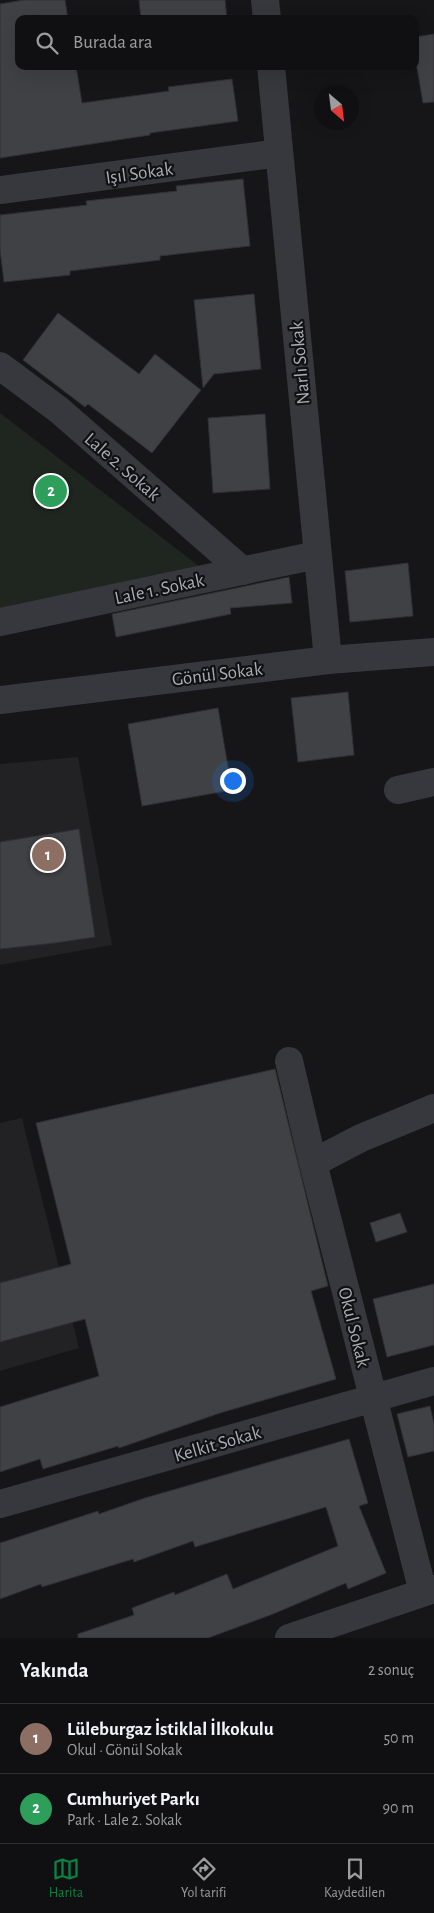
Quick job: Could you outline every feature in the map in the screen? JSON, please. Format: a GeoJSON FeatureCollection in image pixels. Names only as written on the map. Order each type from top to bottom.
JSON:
{"type":"FeatureCollection","features":[{"type":"Feature","properties":{"kind":"street"},"geometry":{"type":"LineString","coordinates":[[265,0],[267,15]]}},
{"type":"Feature","properties":{"kind":"street","name":"Narlı Sokak"},"geometry":{"type":"LineString","coordinates":[[271,70],[328,660]]}},
{"type":"Feature","properties":{"kind":"street","name":"Işıl Sokak"},"geometry":{"type":"LineString","coordinates":[[0,190],[279,154]]}},
{"type":"Feature","properties":{"kind":"street","name":"Lale 2. Sokak"},"geometry":{"type":"LineString","coordinates":[[0,366],[59,410],[243,571]]}},
{"type":"Feature","properties":{"kind":"street","name":"Lale 1. Sokak"},"geometry":{"type":"LineString","coordinates":[[0,622],[317,555]]}},
{"type":"Feature","properties":{"kind":"street","name":"Gönül Sokak"},"geometry":{"type":"LineString","coordinates":[[0,700],[328,660],[434,652]]}},
{"type":"Feature","properties":{"kind":"street"},"geometry":{"type":"LineString","coordinates":[[398,790],[434,782]]}},
{"type":"Feature","properties":{"kind":"street","name":"Okul Sokak"},"geometry":{"type":"LineString","coordinates":[[289,1061],[373,1398],[428,1590]]}},
{"type":"Feature","properties":{"kind":"street"},"geometry":{"type":"LineString","coordinates":[[313,1163],[361,1138],[434,1108]]}},
{"type":"Feature","properties":{"kind":"street","name":"Kelkit Sokak"},"geometry":{"type":"LineString","coordinates":[[0,1504],[434,1381]]}},
{"type":"Feature","properties":{"kind":"street"},"geometry":{"type":"LineString","coordinates":[[289,1638],[342,1629],[428,1590]]}},
{"type":"Feature","properties":{"kind":"shaded area"},"geometry":{"type":"Polygon","coordinates":[[[0,413],[204,570],[0,615],[0,413]]]}},
{"type":"Feature","properties":{"kind":"shaded area"},"geometry":{"type":"Polygon","coordinates":[[[78,757],[112,945],[0,965],[0,764],[78,757]]]}},
{"type":"Feature","properties":{"kind":"shaded area"},"geometry":{"type":"Polygon","coordinates":[[[22,1118],[79,1348],[0,1371],[0,1123],[22,1118]]]}},
{"type":"Feature","properties":{"kind":"building"},"geometry":{"type":"Polygon","coordinates":[[[24,0],[65,0],[67,15],[15,15],[15,70],[77,70],[82,103],[169,91],[168,87],[232,79],[238,121],[150,133],[150,135],[0,158],[0,4],[24,0]]]}},
{"type":"Feature","properties":{"kind":"building"},"geometry":{"type":"Polygon","coordinates":[[[139,0],[225,0],[227,15],[141,15],[139,0]]]}},
{"type":"Feature","properties":{"kind":"building"},"geometry":{"type":"Polygon","coordinates":[[[434,34],[434,102],[423,103],[417,70],[419,70],[419,36],[434,34]]]}},
{"type":"Feature","properties":{"kind":"building"},"geometry":{"type":"Polygon","coordinates":[[[243,179],[250,246],[160,256],[160,260],[70,271],[70,275],[4,282],[0,250],[0,215],[87,205],[86,201],[177,191],[176,186],[243,179]]]}},
{"type":"Feature","properties":{"kind":"building"},"geometry":{"type":"Polygon","coordinates":[[[254,294],[261,369],[214,374],[203,388],[194,300],[254,294]]]}},
{"type":"Feature","properties":{"kind":"building"},"geometry":{"type":"Polygon","coordinates":[[[58,313],[139,374],[155,354],[201,390],[152,453],[88,404],[85,407],[23,360],[58,313]]]}},
{"type":"Feature","properties":{"kind":"building"},"geometry":{"type":"Polygon","coordinates":[[[265,414],[270,489],[213,493],[208,418],[265,414]]]}},
{"type":"Feature","properties":{"kind":"building"},"geometry":{"type":"Polygon","coordinates":[[[408,563],[413,616],[350,622],[345,571],[408,563]]]}},
{"type":"Feature","properties":{"kind":"building"},"geometry":{"type":"Polygon","coordinates":[[[289,577],[292,603],[230,608],[231,614],[116,637],[112,614],[289,577]]]}},
{"type":"Feature","properties":{"kind":"building"},"geometry":{"type":"Polygon","coordinates":[[[348,692],[354,755],[298,762],[291,698],[348,692]]]}},
{"type":"Feature","properties":{"kind":"building"},"geometry":{"type":"Polygon","coordinates":[[[218,708],[232,790],[142,806],[128,724],[218,708]]]}},
{"type":"Feature","properties":{"kind":"building"},"geometry":{"type":"Polygon","coordinates":[[[79,829],[95,937],[0,949],[0,842],[79,829]]]}},
{"type":"Feature","properties":{"kind":"building"},"geometry":{"type":"Polygon","coordinates":[[[275,1069],[328,1286],[311,1291],[336,1379],[220,1413],[119,1448],[118,1446],[43,1469],[40,1459],[0,1472],[0,1407],[99,1376],[85,1319],[0,1342],[0,1283],[71,1264],[36,1123],[275,1069]]]}},
{"type":"Feature","properties":{"kind":"building"},"geometry":{"type":"Polygon","coordinates":[[[400,1213],[407,1232],[376,1242],[370,1223],[400,1213]]]}},
{"type":"Feature","properties":{"kind":"building"},"geometry":{"type":"Polygon","coordinates":[[[434,1284],[434,1345],[387,1357],[373,1299],[434,1284]]]}},
{"type":"Feature","properties":{"kind":"building"},"geometry":{"type":"Polygon","coordinates":[[[430,1406],[434,1424],[434,1451],[408,1457],[397,1414],[430,1406]]]}},
{"type":"Feature","properties":{"kind":"building"},"geometry":{"type":"Polygon","coordinates":[[[349,1439],[368,1503],[359,1506],[386,1573],[348,1589],[346,1583],[273,1614],[208,1638],[78,1638],[78,1634],[134,1615],[132,1608],[174,1592],[175,1595],[227,1574],[233,1589],[338,1546],[326,1507],[195,1547],[193,1541],[134,1562],[133,1559],[42,1587],[41,1584],[0,1599],[0,1543],[98,1511],[99,1514],[145,1498],[349,1439]]]}},
{"type":"Feature","properties":{"kind":"place","name":"Cumhuriyet Parkı"},"geometry":{"type":"Point","coordinates":[51,491]}},
{"type":"Feature","properties":{"kind":"place","name":"Lüleburgaz İstiklal İlkokulu"},"geometry":{"type":"Point","coordinates":[48,855]}}]}
